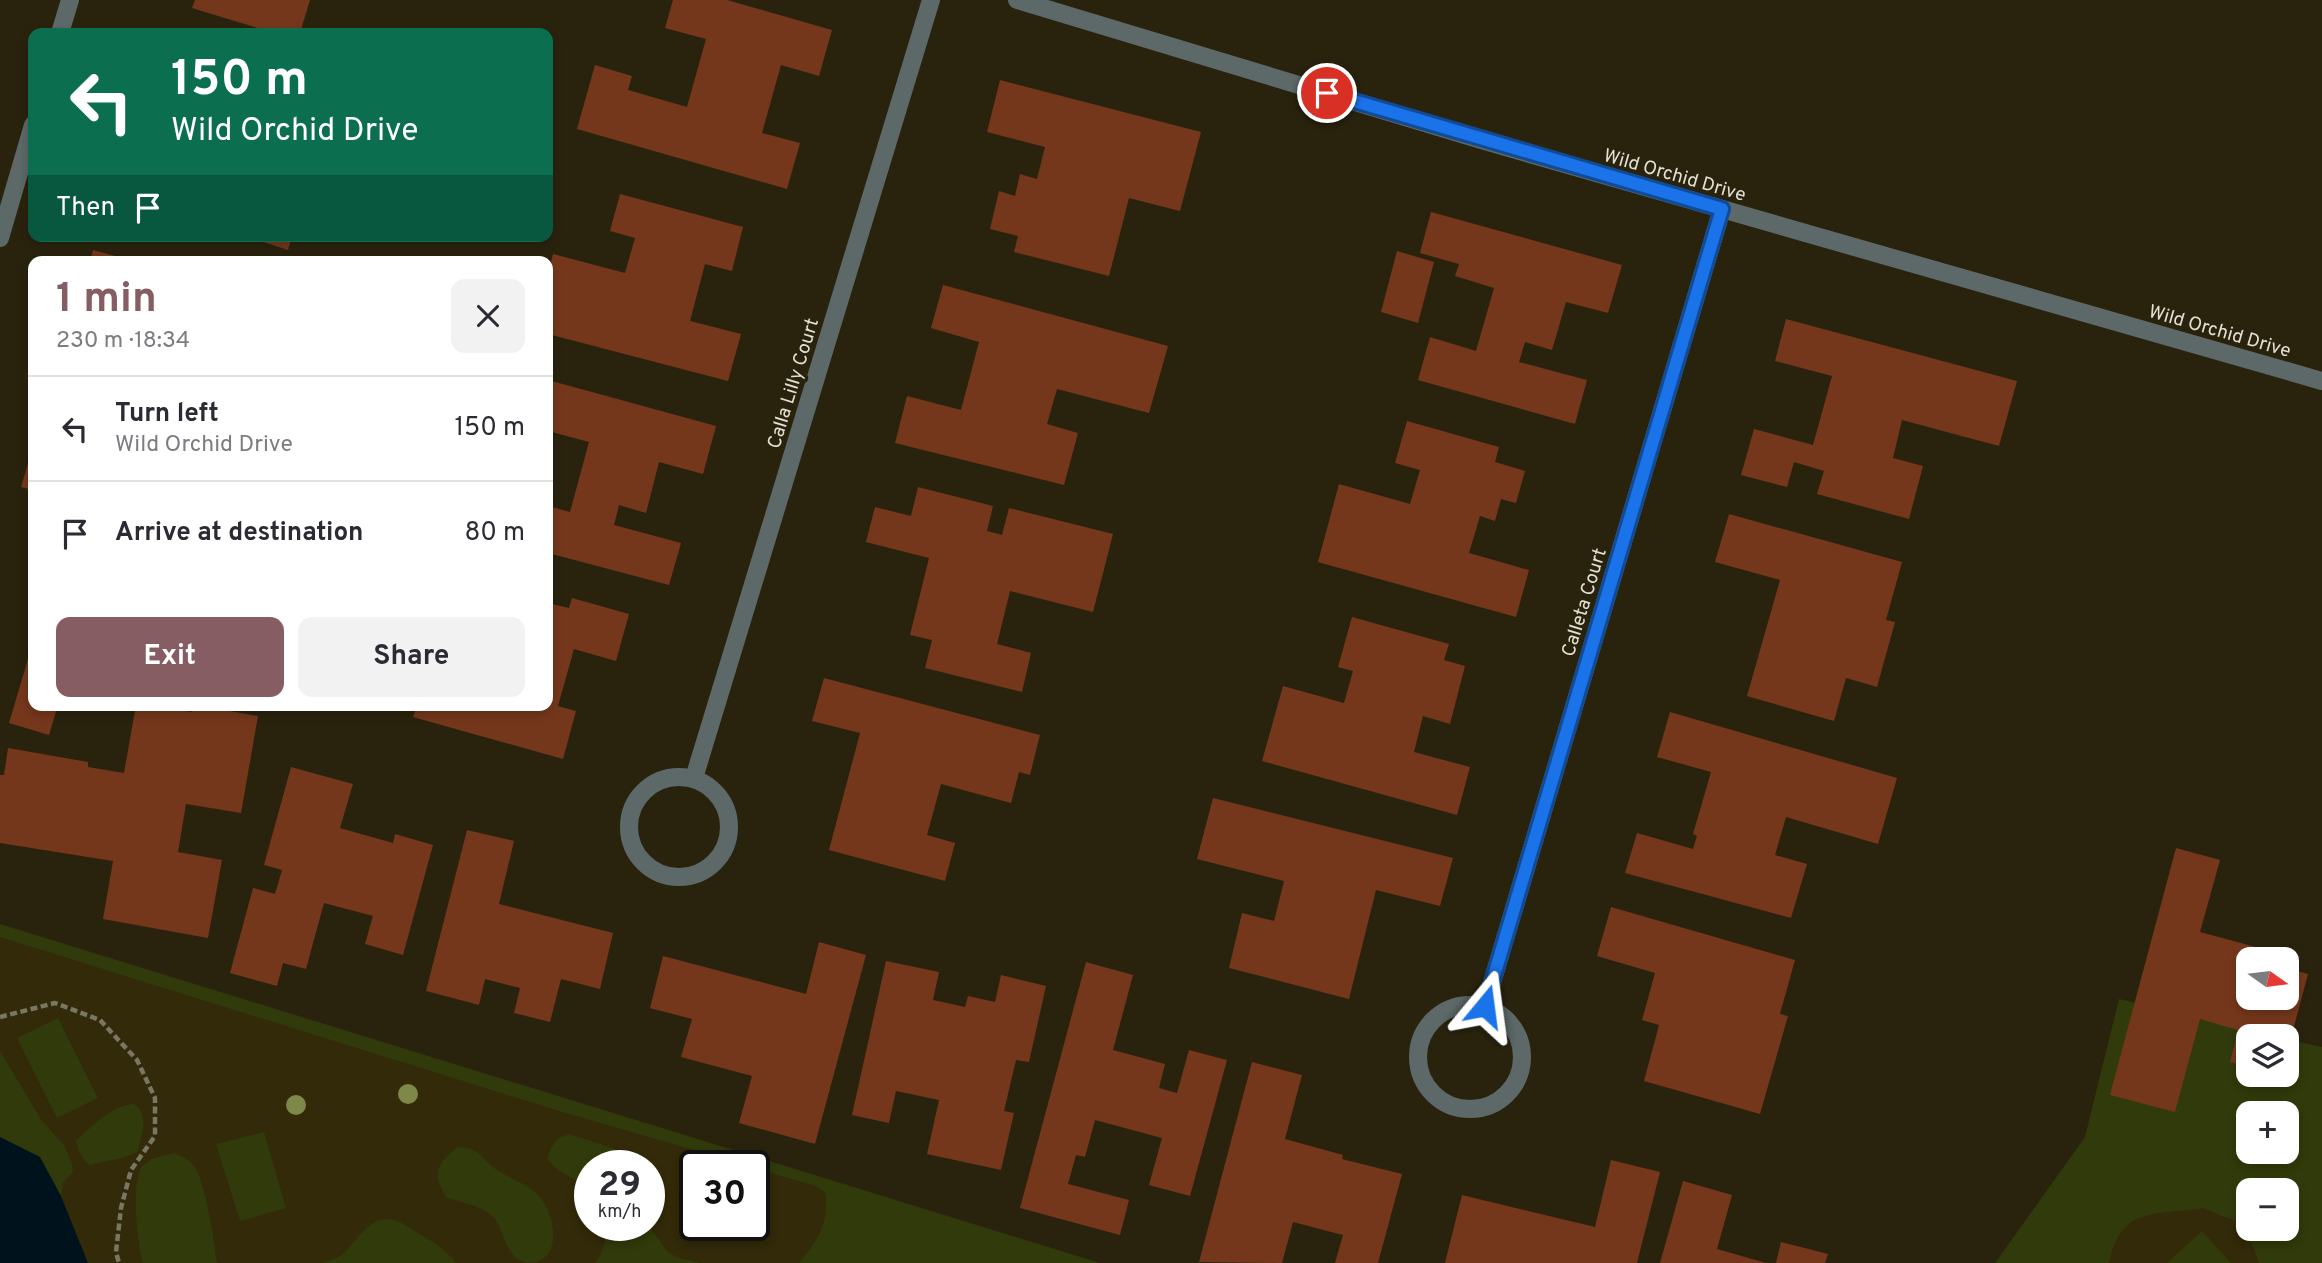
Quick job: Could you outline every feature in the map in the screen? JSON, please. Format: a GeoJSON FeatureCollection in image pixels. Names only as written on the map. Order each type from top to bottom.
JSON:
{"type":"FeatureCollection","features":[{"type":"Feature","properties":{"kind":"street"},"geometry":{"type":"LineString","coordinates":[[62,28],[70,0]]}},
{"type":"Feature","properties":{"kind":"street","name":"Calla Lilly Court"},"geometry":{"type":"LineString","coordinates":[[694,778],[931,0]]}},
{"type":"Feature","properties":{"kind":"street","name":"Wild Orchid Drive"},"geometry":{"type":"LineString","coordinates":[[1017,0],[1481,140],[2322,381]]}},
{"type":"Feature","properties":{"kind":"street"},"geometry":{"type":"LineString","coordinates":[[0,238],[28,142]]}},
{"type":"Feature","properties":{"kind":"street","name":"Calleta Court"},"geometry":{"type":"LineString","coordinates":[[1485,1006],[1722,209]]}},
{"type":"Feature","properties":{"kind":"street"},"geometry":{"type":"LineString","coordinates":[[674,776],[694,778],[711,788],[724,803],[729,821],[727,841],[718,859],[703,872],[684,877],[664,875],[647,866],[635,851],[629,832],[631,812],[640,795],[655,782],[674,776]]}},
{"type":"Feature","properties":{"kind":"street"},"geometry":{"type":"LineString","coordinates":[[1464,1005],[1485,1006],[1503,1016],[1517,1031],[1523,1051],[1521,1072],[1511,1090],[1496,1103],[1476,1110],[1456,1108],[1438,1099],[1424,1083],[1418,1063],[1420,1043],[1429,1025],[1445,1011],[1464,1005]]}},
{"type":"Feature","properties":{"kind":"path"},"geometry":{"type":"LineString","coordinates":[[0,1017],[55,1003],[100,1020],[137,1060],[155,1098],[155,1136],[131,1170],[121,1208],[116,1252],[119,1263]]}},
{"type":"Feature","properties":{"kind":"green space"},"geometry":{"type":"Polygon","coordinates":[[[0,924],[733,1150],[679,1150],[679,1241],[770,1241],[770,1161],[1100,1263],[0,1263],[0,924]]]}},
{"type":"Feature","properties":{"kind":"green space"},"geometry":{"type":"Polygon","coordinates":[[[2119,999],[2236,1027],[2236,1087],[2299,1087],[2299,1042],[2322,1047],[2322,1263],[1995,1263],[2085,1137],[2119,999]]]}},
{"type":"Feature","properties":{"kind":"sand"},"geometry":{"type":"Polygon","coordinates":[[[0,937],[556,1110],[693,1150],[679,1150],[679,1241],[770,1241],[770,1173],[815,1186],[825,1192],[826,1212],[817,1239],[799,1263],[700,1263],[676,1257],[660,1241],[665,1241],[665,1150],[615,1150],[569,1134],[558,1138],[547,1158],[560,1171],[574,1179],[574,1241],[605,1241],[595,1263],[533,1263],[456,1263],[431,1240],[401,1223],[385,1219],[372,1224],[340,1256],[321,1263],[217,1263],[209,1212],[198,1173],[189,1161],[174,1153],[155,1158],[140,1170],[136,1189],[136,1216],[143,1263],[88,1263],[61,1196],[63,1182],[73,1172],[72,1164],[64,1145],[42,1121],[0,1051],[0,937]],[[58,1018],[17,1038],[57,1118],[98,1098],[58,1018]],[[134,1104],[117,1109],[102,1118],[76,1141],[82,1157],[90,1165],[138,1151],[144,1126],[142,1114],[134,1104]],[[264,1132],[216,1144],[240,1221],[286,1208],[264,1132]],[[458,1147],[445,1158],[438,1169],[439,1182],[446,1197],[491,1215],[510,1252],[523,1262],[533,1263],[542,1259],[552,1245],[553,1226],[547,1207],[531,1189],[495,1169],[478,1153],[469,1148],[458,1147]]]}},
{"type":"Feature","properties":{"kind":"sand"},"geometry":{"type":"Polygon","coordinates":[[[2203,1208],[2236,1221],[2236,1241],[2251,1241],[2259,1263],[2231,1263],[2202,1231],[2167,1263],[2109,1263],[2115,1244],[2123,1231],[2143,1216],[2203,1208]]]}},
{"type":"Feature","properties":{"kind":"water"},"geometry":{"type":"Polygon","coordinates":[[[0,1137],[40,1157],[61,1196],[88,1263],[0,1263],[0,1137]]]}},
{"type":"Feature","properties":{"kind":"building"},"geometry":{"type":"Polygon","coordinates":[[[195,0],[310,0],[302,28],[258,28],[192,8],[195,0]]]}},
{"type":"Feature","properties":{"kind":"building"},"geometry":{"type":"Polygon","coordinates":[[[673,0],[727,0],[832,30],[819,76],[781,65],[762,133],[800,143],[787,189],[577,129],[595,65],[632,76],[628,90],[687,107],[706,39],[665,28],[673,0]]]}},
{"type":"Feature","properties":{"kind":"building"},"geometry":{"type":"Polygon","coordinates":[[[1000,80],[1201,132],[1180,211],[1129,198],[1109,276],[1014,252],[1018,236],[990,229],[999,191],[1015,196],[1020,174],[1037,179],[1045,147],[987,132],[1000,80]]]}},
{"type":"Feature","properties":{"kind":"building"},"geometry":{"type":"Polygon","coordinates":[[[620,194],[743,227],[732,271],[705,264],[690,321],[741,334],[728,381],[553,335],[553,254],[625,273],[635,238],[610,231],[620,194]]]}},
{"type":"Feature","properties":{"kind":"building"},"geometry":{"type":"Polygon","coordinates":[[[1431,212],[1622,265],[1608,313],[1566,302],[1552,350],[1525,342],[1519,362],[1587,380],[1575,424],[1418,380],[1430,337],[1476,351],[1494,288],[1455,276],[1459,264],[1420,253],[1431,212]]]}},
{"type":"Feature","properties":{"kind":"building"},"geometry":{"type":"Polygon","coordinates":[[[263,242],[290,242],[288,250],[263,242]]]}},
{"type":"Feature","properties":{"kind":"building"},"geometry":{"type":"Polygon","coordinates":[[[93,250],[115,256],[91,256],[93,250]]]}},
{"type":"Feature","properties":{"kind":"building"},"geometry":{"type":"Polygon","coordinates":[[[1397,251],[1434,262],[1418,323],[1381,312],[1397,251]]]}},
{"type":"Feature","properties":{"kind":"building"},"geometry":{"type":"Polygon","coordinates":[[[943,285],[1168,346],[1149,413],[1057,389],[1047,424],[1078,433],[1064,485],[895,443],[907,396],[961,410],[979,342],[931,328],[943,285]]]}},
{"type":"Feature","properties":{"kind":"building"},"geometry":{"type":"Polygon","coordinates":[[[1786,319],[2017,381],[1999,446],[1902,420],[1893,458],[1923,466],[1909,519],[1817,494],[1824,471],[1794,462],[1787,487],[1741,475],[1754,429],[1813,445],[1832,376],[1775,361],[1786,319]]]}},
{"type":"Feature","properties":{"kind":"building"},"geometry":{"type":"Polygon","coordinates":[[[553,381],[716,426],[703,474],[659,462],[646,513],[619,505],[614,525],[681,543],[669,585],[553,554],[553,507],[570,512],[589,442],[553,432],[553,381]]]}},
{"type":"Feature","properties":{"kind":"building"},"geometry":{"type":"Polygon","coordinates":[[[1407,421],[1499,447],[1495,462],[1525,471],[1516,503],[1501,499],[1495,521],[1480,516],[1469,553],[1529,570],[1516,617],[1318,562],[1339,484],[1410,504],[1420,470],[1395,463],[1407,421]]]}},
{"type":"Feature","properties":{"kind":"building"},"geometry":{"type":"Polygon","coordinates":[[[28,464],[28,489],[21,487],[28,464]]]}},
{"type":"Feature","properties":{"kind":"building"},"geometry":{"type":"Polygon","coordinates":[[[918,487],[993,506],[987,531],[1002,535],[1009,508],[1113,534],[1093,612],[1010,591],[997,644],[1031,653],[1022,692],[925,668],[932,640],[910,635],[929,558],[866,542],[875,507],[911,516],[918,487]]]}},
{"type":"Feature","properties":{"kind":"building"},"geometry":{"type":"Polygon","coordinates":[[[1729,514],[1902,562],[1886,620],[1895,622],[1877,687],[1846,678],[1834,721],[1747,696],[1780,580],[1715,562],[1729,514]]]}},
{"type":"Feature","properties":{"kind":"building"},"geometry":{"type":"Polygon","coordinates":[[[572,598],[629,614],[616,661],[574,649],[558,706],[576,711],[563,759],[413,717],[415,711],[553,711],[553,604],[569,608],[572,598]]]}},
{"type":"Feature","properties":{"kind":"building"},"geometry":{"type":"Polygon","coordinates":[[[1352,617],[1449,644],[1444,660],[1465,666],[1450,724],[1423,716],[1414,752],[1470,767],[1457,815],[1262,761],[1283,686],[1344,703],[1353,671],[1338,667],[1352,617]]]}},
{"type":"Feature","properties":{"kind":"building"},"geometry":{"type":"Polygon","coordinates":[[[28,659],[28,711],[56,711],[49,735],[9,723],[28,659]]]}},
{"type":"Feature","properties":{"kind":"building"},"geometry":{"type":"Polygon","coordinates":[[[824,678],[1040,735],[1030,775],[1019,772],[1011,803],[941,784],[927,835],[955,843],[945,881],[829,850],[860,733],[812,721],[824,678]]]}},
{"type":"Feature","properties":{"kind":"building"},"geometry":{"type":"Polygon","coordinates":[[[135,711],[230,711],[258,716],[241,813],[186,804],[178,852],[222,860],[208,938],[103,919],[113,861],[0,843],[0,775],[4,775],[8,748],[88,762],[88,767],[124,773],[135,711]]]}},
{"type":"Feature","properties":{"kind":"building"},"geometry":{"type":"Polygon","coordinates":[[[1670,712],[1897,778],[1878,844],[1786,817],[1775,855],[1807,864],[1791,918],[1625,873],[1637,833],[1693,849],[1697,836],[1693,834],[1711,772],[1657,757],[1670,712]]]}},
{"type":"Feature","properties":{"kind":"building"},"geometry":{"type":"Polygon","coordinates":[[[291,767],[353,784],[340,828],[393,843],[395,834],[433,845],[403,955],[365,944],[373,916],[324,903],[306,969],[283,963],[277,986],[230,973],[253,888],[275,894],[282,870],[264,865],[291,767]]]}},
{"type":"Feature","properties":{"kind":"building"},"geometry":{"type":"Polygon","coordinates":[[[1213,798],[1453,858],[1440,906],[1376,890],[1349,999],[1229,968],[1242,913],[1274,921],[1284,881],[1197,859],[1213,798]]]}},
{"type":"Feature","properties":{"kind":"building"},"geometry":{"type":"Polygon","coordinates":[[[467,830],[514,841],[499,904],[613,933],[600,989],[561,979],[550,1022],[514,1013],[520,988],[485,979],[479,1005],[426,991],[467,830]]]}},
{"type":"Feature","properties":{"kind":"building"},"geometry":{"type":"Polygon","coordinates":[[[2176,848],[2220,860],[2200,932],[2256,947],[2236,947],[2236,1010],[2298,1010],[2295,1024],[2236,1024],[2236,1029],[2200,1019],[2175,1112],[2110,1095],[2176,848]]]}},
{"type":"Feature","properties":{"kind":"building"},"geometry":{"type":"Polygon","coordinates":[[[1611,907],[1795,960],[1780,1014],[1788,1016],[1760,1114],[1644,1081],[1659,1025],[1642,1020],[1655,973],[1597,956],[1611,907]]]}},
{"type":"Feature","properties":{"kind":"building"},"geometry":{"type":"Polygon","coordinates":[[[819,942],[866,955],[815,1144],[739,1123],[752,1076],[681,1057],[692,1019],[650,1008],[663,956],[806,994],[819,942]]]}},
{"type":"Feature","properties":{"kind":"building"},"geometry":{"type":"Polygon","coordinates":[[[886,961],[939,972],[933,1000],[965,1007],[968,996],[995,1002],[1001,975],[1046,986],[1029,1062],[1016,1060],[1004,1111],[1014,1113],[1001,1170],[927,1154],[939,1100],[896,1091],[889,1123],[852,1115],[886,961]]]}},
{"type":"Feature","properties":{"kind":"building"},"geometry":{"type":"Polygon","coordinates":[[[1086,962],[1133,975],[1113,1050],[1165,1064],[1159,1088],[1177,1093],[1189,1050],[1227,1060],[1190,1196],[1149,1185],[1162,1138],[1095,1120],[1085,1157],[1076,1155],[1068,1184],[1129,1200],[1120,1235],[1020,1208],[1086,962]]]}},
{"type":"Feature","properties":{"kind":"building"},"geometry":{"type":"Polygon","coordinates":[[[2300,972],[2308,974],[2300,1004],[2300,972]]]}},
{"type":"Feature","properties":{"kind":"building"},"geometry":{"type":"Polygon","coordinates":[[[2236,1038],[2236,1064],[2230,1062],[2236,1038]]]}},
{"type":"Feature","properties":{"kind":"building"},"geometry":{"type":"Polygon","coordinates":[[[1252,1062],[1302,1075],[1285,1139],[1343,1155],[1342,1159],[1402,1174],[1378,1263],[1335,1263],[1343,1235],[1293,1222],[1282,1263],[1199,1262],[1252,1062]]]}},
{"type":"Feature","properties":{"kind":"building"},"geometry":{"type":"Polygon","coordinates":[[[1611,1160],[1660,1172],[1637,1263],[1445,1263],[1462,1195],[1595,1227],[1611,1160]]]}},
{"type":"Feature","properties":{"kind":"building"},"geometry":{"type":"Polygon","coordinates":[[[1683,1181],[1732,1195],[1717,1249],[1766,1263],[1660,1263],[1683,1181]]]}},
{"type":"Feature","properties":{"kind":"building"},"geometry":{"type":"Polygon","coordinates":[[[1781,1242],[1828,1254],[1825,1263],[1776,1263],[1781,1242]]]}},
{"type":"Feature","properties":{"kind":"route"},"geometry":{"type":"LineString","coordinates":[[1327,93],[1722,209],[1485,1006]]}}]}
